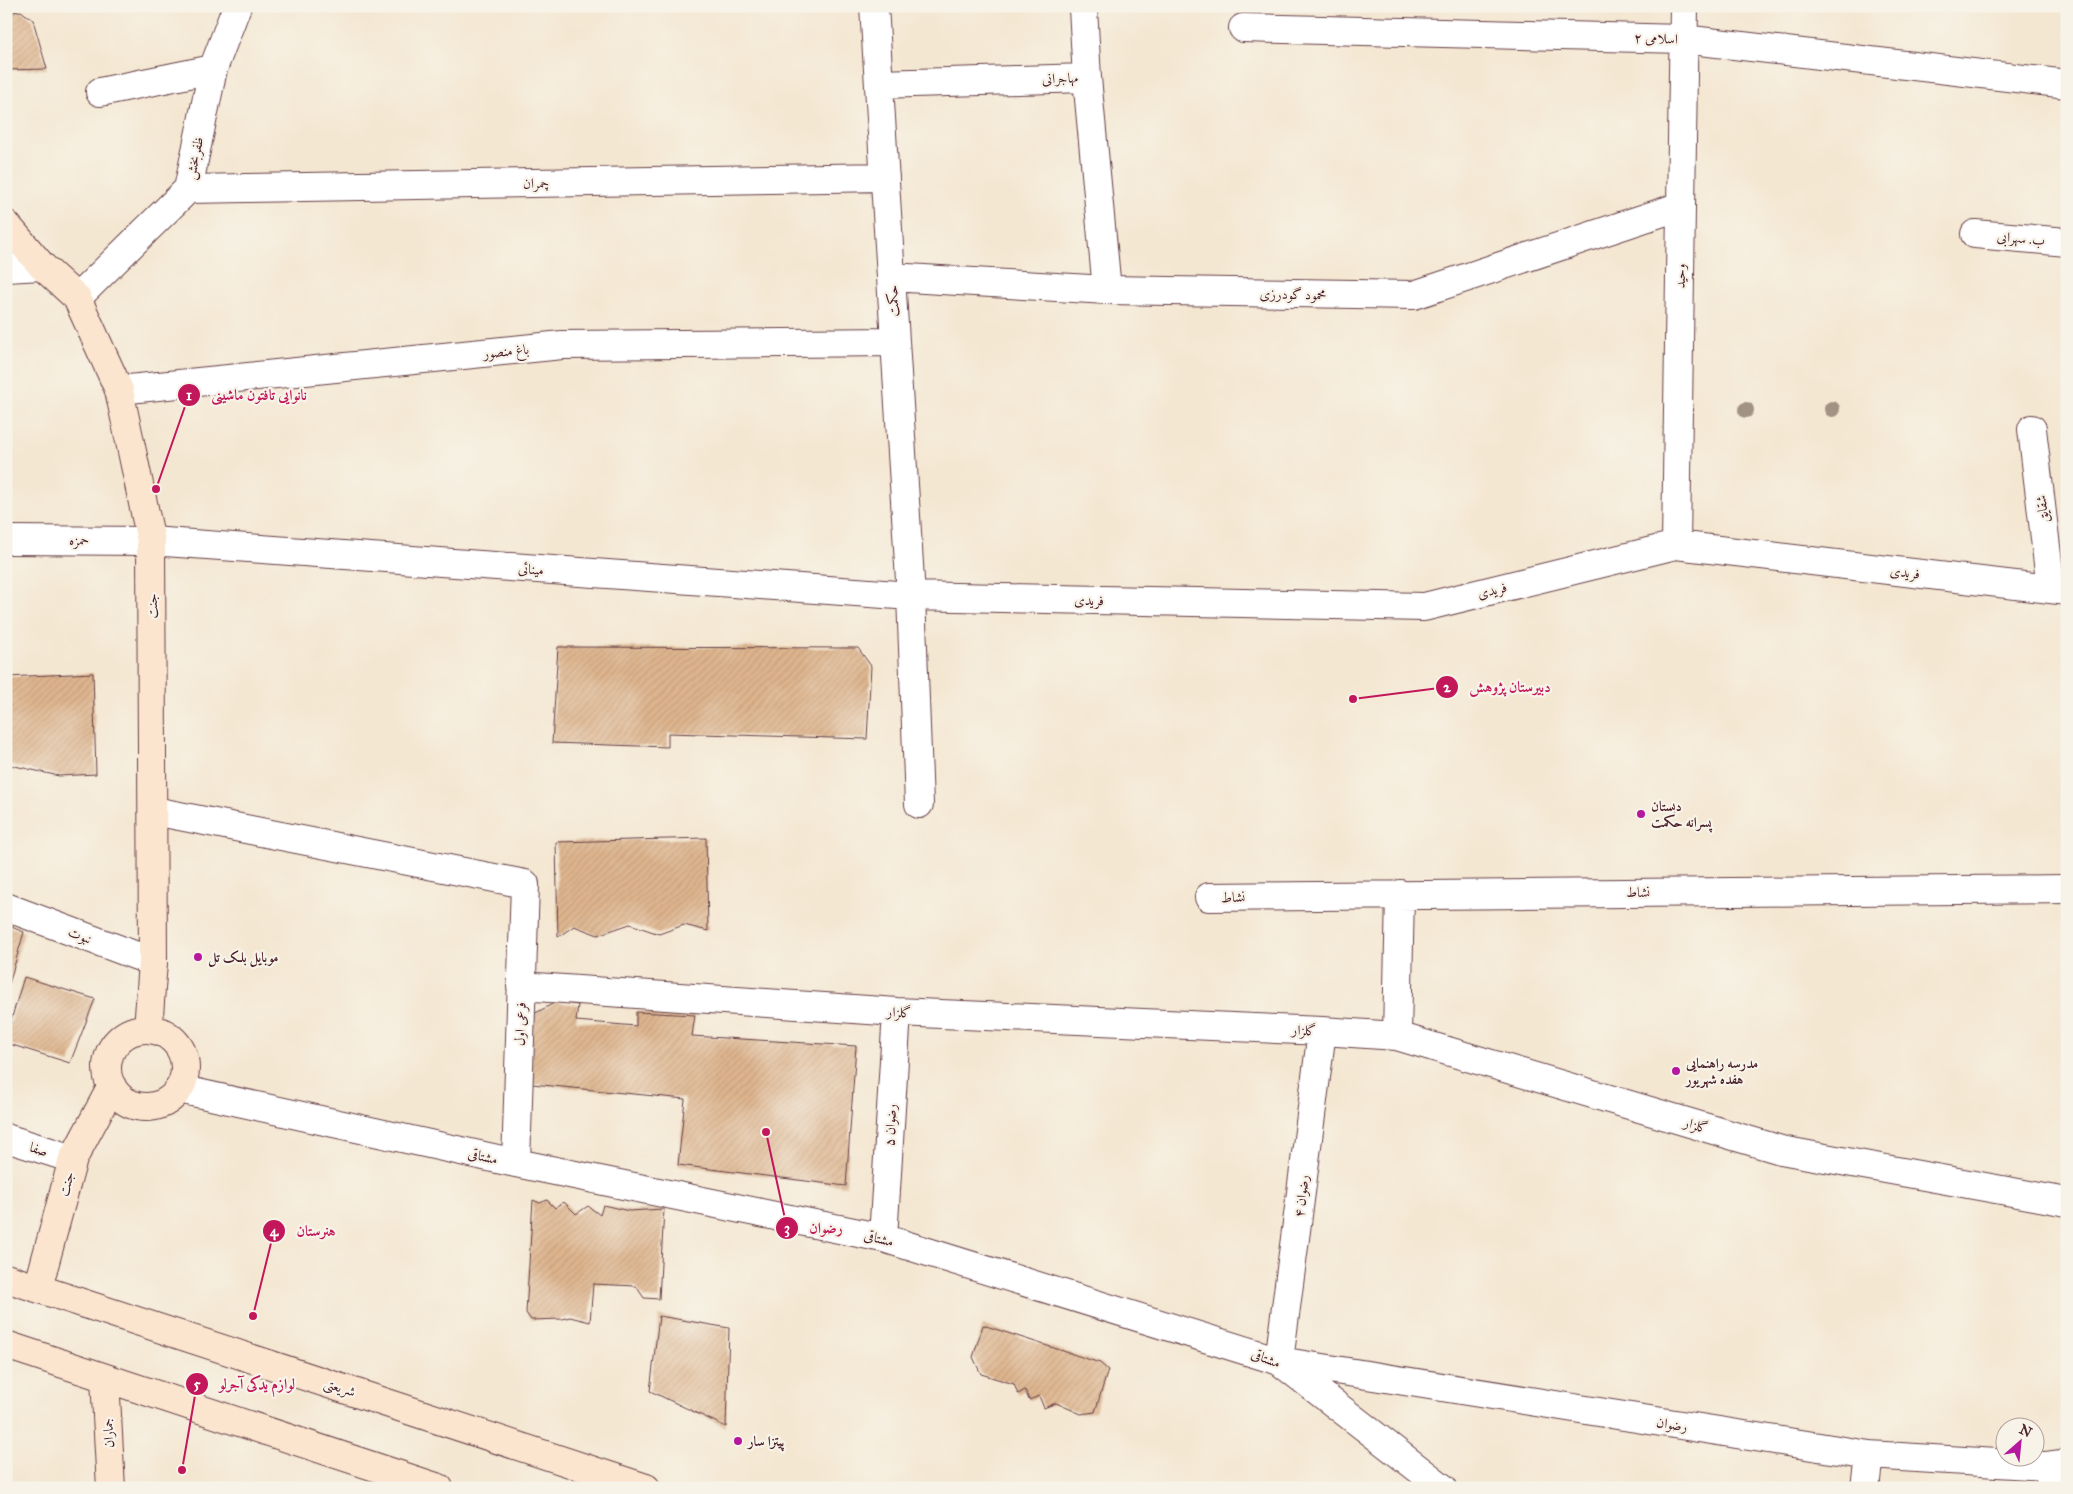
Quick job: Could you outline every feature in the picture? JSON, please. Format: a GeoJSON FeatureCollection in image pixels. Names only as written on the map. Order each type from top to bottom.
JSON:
{"type":"FeatureCollection","features":[{"type":"Feature","properties":{"kind":"street","name":"ظفربخش"},"geometry":{"type":"LineString","coordinates":[[77,298],[188,189],[213,69],[237,6]]}},
{"type":"Feature","properties":{"kind":"street","name":"حکمت"},"geometry":{"type":"LineString","coordinates":[[874,6],[911,596],[919,804]]}},
{"type":"Feature","properties":{"kind":"street","name":"وحید"},"geometry":{"type":"LineString","coordinates":[[1676,545],[1684,6]]}},
{"type":"Feature","properties":{"kind":"street"},"geometry":{"type":"LineString","coordinates":[[1084,8],[1087,78]]}},
{"type":"Feature","properties":{"kind":"street","name":"اسلامی ۲"},"geometry":{"type":"LineString","coordinates":[[1243,28],[1683,38],[2067,84]]}},
{"type":"Feature","properties":{"kind":"street"},"geometry":{"type":"LineString","coordinates":[[100,92],[213,69]]}},
{"type":"Feature","properties":{"kind":"street","name":"مهاجرانی"},"geometry":{"type":"LineString","coordinates":[[879,84],[1087,78],[1107,290]]}},
{"type":"Feature","properties":{"kind":"street","name":"چمران"},"geometry":{"type":"LineString","coordinates":[[188,189],[885,177]]}},
{"type":"Feature","properties":{"kind":"street","name":"محمود گودرزی"},"geometry":{"type":"LineString","coordinates":[[891,277],[1107,290],[1414,296],[1681,206]]}},
{"type":"Feature","properties":{"kind":"street","name":"جنت"},"geometry":{"type":"LineString","coordinates":[[6,224],[42,266],[77,298],[119,390],[151,541],[154,810],[153,962],[148,1029]]}},
{"type":"Feature","properties":{"kind":"street","name":"ب. سهرابی"},"geometry":{"type":"LineString","coordinates":[[1975,234],[2067,242]]}},
{"type":"Feature","properties":{"kind":"street"},"geometry":{"type":"LineString","coordinates":[[6,268],[42,266]]}},
{"type":"Feature","properties":{"kind":"street","name":"باغ منصور"},"geometry":{"type":"LineString","coordinates":[[119,390],[562,345],[895,342]]}},
{"type":"Feature","properties":{"kind":"street","name":"شقایق"},"geometry":{"type":"LineString","coordinates":[[2032,429],[2059,590]]}},
{"type":"Feature","properties":{"kind":"street","name":"حمزه"},"geometry":{"type":"LineString","coordinates":[[6,540],[151,541]]}},
{"type":"Feature","properties":{"kind":"street","name":"مینائی"},"geometry":{"type":"LineString","coordinates":[[151,541],[911,596]]}},
{"type":"Feature","properties":{"kind":"street","name":"فریدی"},"geometry":{"type":"LineString","coordinates":[[911,596],[1424,607],[1676,545],[2059,590]]}},
{"type":"Feature","properties":{"kind":"street","name":"فرعی اول"},"geometry":{"type":"LineString","coordinates":[[154,810],[524,884],[516,1164]]}},
{"type":"Feature","properties":{"kind":"street","name":"نشاط"},"geometry":{"type":"LineString","coordinates":[[1209,897],[2067,889]]}},
{"type":"Feature","properties":{"kind":"street"},"geometry":{"type":"LineString","coordinates":[[1397,1036],[1400,894]]}},
{"type":"Feature","properties":{"kind":"street","name":"نبوت"},"geometry":{"type":"LineString","coordinates":[[6,907],[153,962]]}},
{"type":"Feature","properties":{"kind":"street","name":"گلزار"},"geometry":{"type":"LineString","coordinates":[[521,986],[896,1012],[1397,1036],[1781,1150],[2067,1202]]}},
{"type":"Feature","properties":{"kind":"street","name":"رضوان ۵"},"geometry":{"type":"LineString","coordinates":[[883,1238],[896,1012]]}},
{"type":"Feature","properties":{"kind":"street"},"geometry":{"type":"LineString","coordinates":[[148,1029],[160,1032],[172,1039],[180,1050],[185,1062],[184,1076],[179,1089],[172,1098],[162,1104],[139,1106],[119,1096],[112,1086],[108,1075],[107,1063],[110,1052],[125,1035],[136,1030],[148,1029]]}},
{"type":"Feature","properties":{"kind":"street","name":"رضوان ۴"},"geometry":{"type":"LineString","coordinates":[[1280,1361],[1322,1031]]}},
{"type":"Feature","properties":{"kind":"street","name":"جنت"},"geometry":{"type":"LineString","coordinates":[[38,1288],[73,1160],[112,1086]]}},
{"type":"Feature","properties":{"kind":"street","name":"مشتاقی"},"geometry":{"type":"LineString","coordinates":[[179,1089],[516,1164],[883,1238],[1280,1361],[1443,1488]]}},
{"type":"Feature","properties":{"kind":"street","name":"صفا"},"geometry":{"type":"LineString","coordinates":[[6,1138],[73,1160]]}},
{"type":"Feature","properties":{"kind":"street","name":"شریعتی"},"geometry":{"type":"LineString","coordinates":[[6,1278],[646,1488]]}},
{"type":"Feature","properties":{"kind":"street"},"geometry":{"type":"LineString","coordinates":[[6,1345],[439,1488]]}},
{"type":"Feature","properties":{"kind":"street","name":"رضوان"},"geometry":{"type":"LineString","coordinates":[[1280,1361],[1869,1455],[2055,1472]]}},
{"type":"Feature","properties":{"kind":"street","name":"جماران"},"geometry":{"type":"LineString","coordinates":[[105,1379],[110,1488]]}},
{"type":"Feature","properties":{"kind":"street"},"geometry":{"type":"LineString","coordinates":[[1865,1488],[1869,1455]]}},
{"type":"Feature","properties":{"kind":"building"},"geometry":{"type":"Polygon","coordinates":[[[21,11],[33,20],[47,69],[6,70],[6,13],[21,11]]]}},
{"type":"Feature","properties":{"kind":"building"},"geometry":{"type":"Polygon","coordinates":[[[558,647],[858,648],[871,666],[867,739],[668,733],[668,747],[552,743],[558,647]]]}},
{"type":"Feature","properties":{"kind":"building"},"geometry":{"type":"Polygon","coordinates":[[[93,673],[96,774],[59,776],[6,764],[6,677],[93,673]]]}},
{"type":"Feature","properties":{"kind":"building"},"geometry":{"type":"Polygon","coordinates":[[[706,838],[708,931],[684,925],[659,934],[630,924],[598,935],[574,926],[558,937],[556,842],[706,838]]]}},
{"type":"Feature","properties":{"kind":"building"},"geometry":{"type":"Polygon","coordinates":[[[6,925],[24,932],[7,991],[6,991],[6,925]]]}},
{"type":"Feature","properties":{"kind":"building"},"geometry":{"type":"Polygon","coordinates":[[[24,977],[95,999],[70,1063],[6,1043],[6,1037],[24,977]]]}},
{"type":"Feature","properties":{"kind":"building"},"geometry":{"type":"Polygon","coordinates":[[[556,1002],[578,1005],[576,1021],[636,1026],[636,1012],[695,1015],[692,1036],[856,1046],[846,1186],[678,1165],[685,1099],[532,1084],[530,1016],[556,1002]]]}},
{"type":"Feature","properties":{"kind":"building"},"geometry":{"type":"Polygon","coordinates":[[[533,1200],[540,1203],[547,1200],[555,1208],[564,1202],[576,1214],[588,1206],[600,1215],[603,1205],[629,1211],[664,1209],[659,1299],[644,1298],[636,1286],[593,1284],[590,1322],[570,1317],[531,1320],[526,1313],[533,1200]]]}},
{"type":"Feature","properties":{"kind":"building"},"geometry":{"type":"Polygon","coordinates":[[[659,1316],[729,1328],[726,1427],[650,1391],[659,1316]]]}},
{"type":"Feature","properties":{"kind":"building"},"geometry":{"type":"Polygon","coordinates":[[[983,1325],[1100,1363],[1108,1370],[1095,1412],[1081,1414],[1056,1403],[1044,1408],[1039,1396],[1029,1400],[1025,1390],[1018,1394],[1014,1384],[981,1374],[973,1357],[983,1325]]]}},
{"type":"Feature","properties":{"kind":"place","name":"نانوایی تافتون ماشینی"},"geometry":{"type":"Point","coordinates":[156,489]}},
{"type":"Feature","properties":{"kind":"place","name":"دبیرستان پژوهش"},"geometry":{"type":"Point","coordinates":[1353,699]}},
{"type":"Feature","properties":{"kind":"place","name":"دبستان پسرانه حکمت"},"geometry":{"type":"Point","coordinates":[1641,814]}},
{"type":"Feature","properties":{"kind":"place","name":"موبایل بلک تل"},"geometry":{"type":"Point","coordinates":[198,957]}},
{"type":"Feature","properties":{"kind":"place","name":"مدرسه راهنمایی هفده شهریور"},"geometry":{"type":"Point","coordinates":[1676,1071]}},
{"type":"Feature","properties":{"kind":"place","name":"رضوان"},"geometry":{"type":"Point","coordinates":[766,1132]}},
{"type":"Feature","properties":{"kind":"place","name":"هنرستان"},"geometry":{"type":"Point","coordinates":[253,1316]}},
{"type":"Feature","properties":{"kind":"place","name":"پیتزا سار"},"geometry":{"type":"Point","coordinates":[738,1441]}},
{"type":"Feature","properties":{"kind":"place","name":"لوازم یدکی آجرلو"},"geometry":{"type":"Point","coordinates":[182,1470]}}]}
